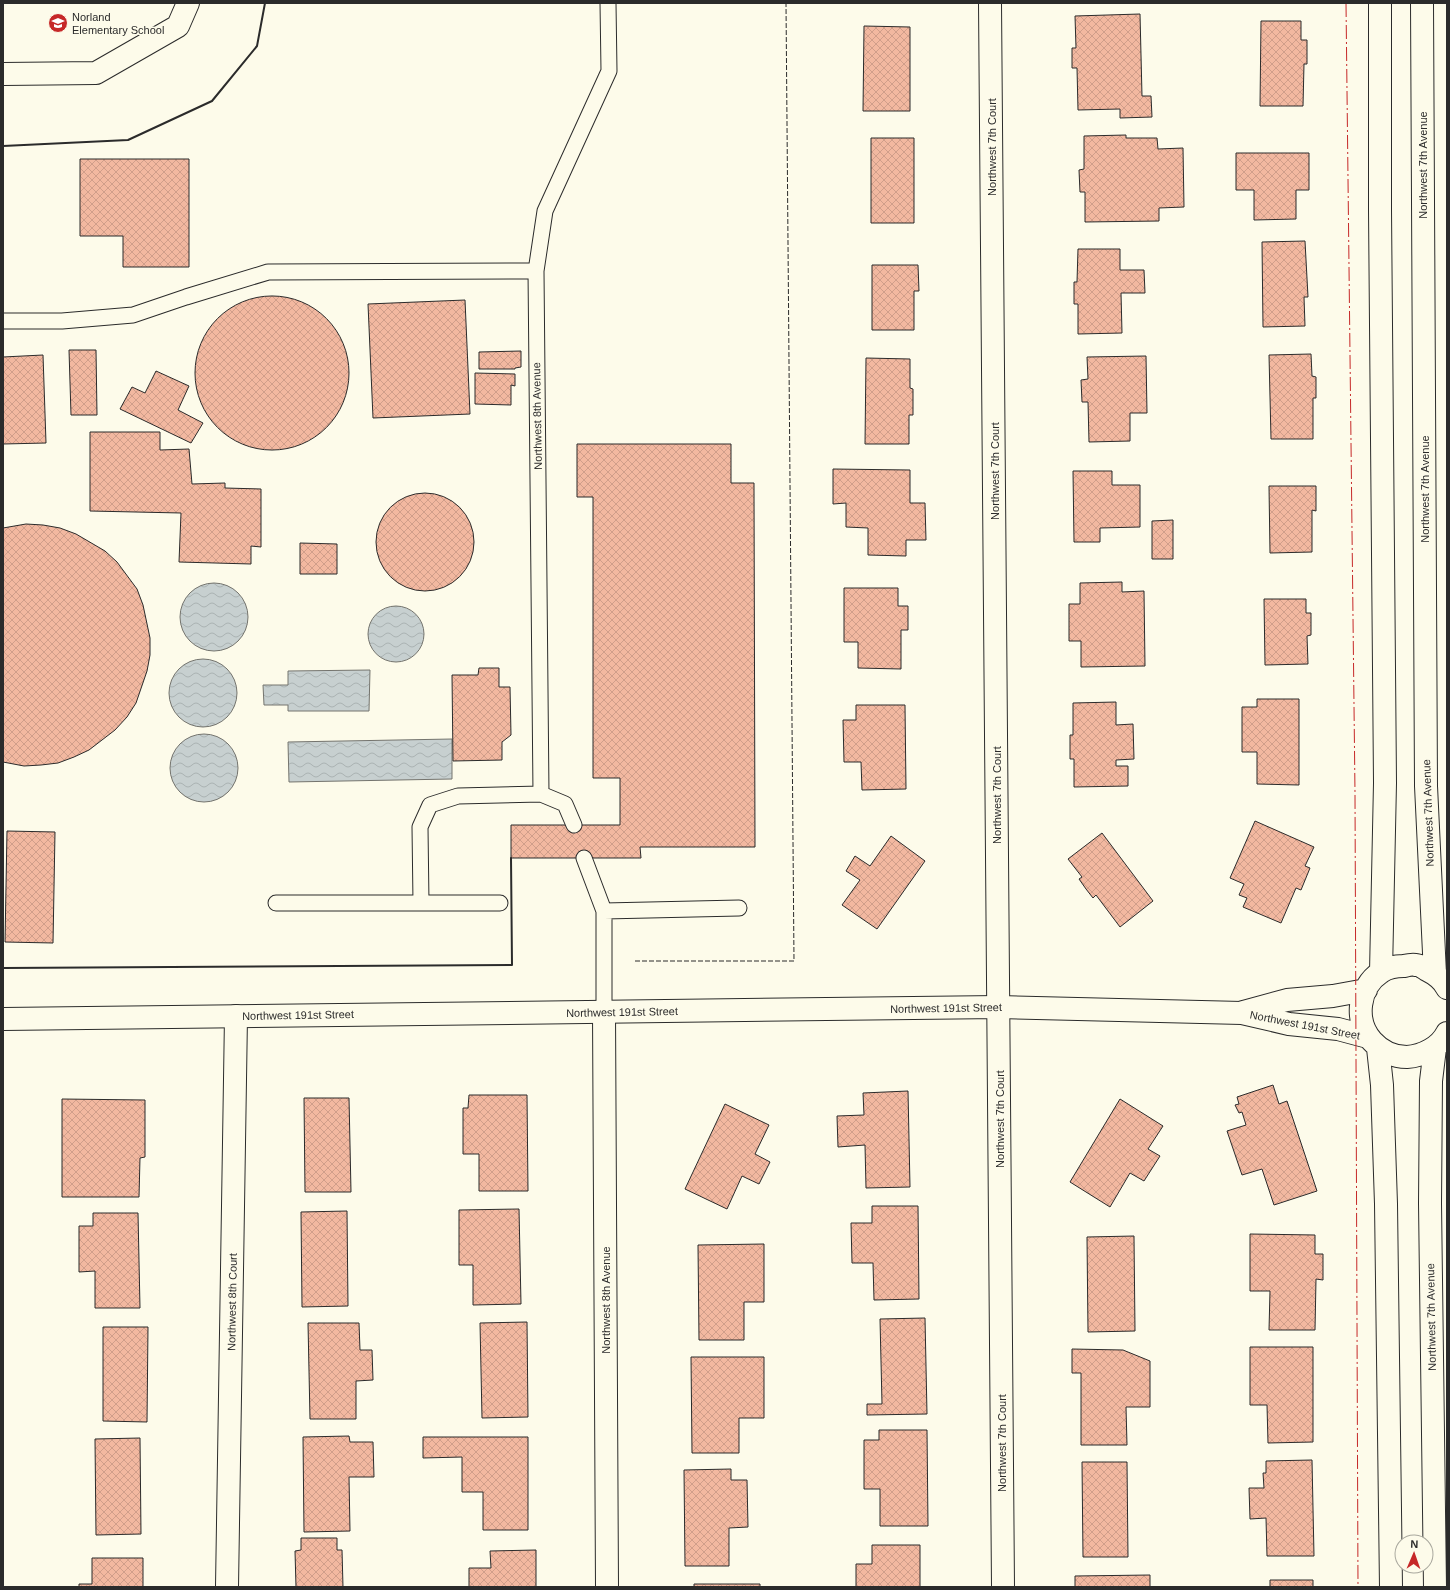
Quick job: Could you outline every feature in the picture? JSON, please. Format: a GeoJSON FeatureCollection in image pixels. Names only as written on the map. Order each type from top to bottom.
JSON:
{"type":"FeatureCollection","features":[{"type":"Feature","properties":{"kind":"street"},"geometry":{"type":"LineString","coordinates":[[3,74],[96,73],[178,26],[188,3]]}},
{"type":"Feature","properties":{"kind":"street","name":"Northwest 7th Court"},"geometry":{"type":"LineString","coordinates":[[990,3],[1003,1587]]}},
{"type":"Feature","properties":{"kind":"street"},"geometry":{"type":"LineString","coordinates":[[1380,3],[1380,210],[1385,783],[1381,972]]}},
{"type":"Feature","properties":{"kind":"street","name":"Northwest 7th Avenue"},"geometry":{"type":"LineString","coordinates":[[1422,3],[1426,786],[1441,981]]}},
{"type":"Feature","properties":{"kind":"street"},"geometry":{"type":"LineString","coordinates":[[1391,1587],[1382,1085],[1373,1043],[1362,1024],[1360,1009],[1363,994],[1370,982],[1381,972],[1394,966],[1417,965],[1441,981]]}},
{"type":"Feature","properties":{"kind":"street","name":"Northwest 191st Street"},"geometry":{"type":"LineString","coordinates":[[1242,1013],[1287,1000],[1333,996],[1366,990]]}},
{"type":"Feature","properties":{"kind":"street","name":"Northwest 191st Street"},"geometry":{"type":"LineString","coordinates":[[3,1019],[999,1007],[1242,1013],[1288,1024],[1338,1029],[1373,1043],[1392,1055],[1407,1057],[1422,1055],[1444,1036]]}},
{"type":"Feature","properties":{"kind":"street","name":"Northwest 8th Avenue"},"geometry":{"type":"LineString","coordinates":[[604,1012],[607,1587]]}},
{"type":"Feature","properties":{"kind":"street","name":"Northwest 8th Court"},"geometry":{"type":"LineString","coordinates":[[227,1587],[236,1016]]}},
{"type":"Feature","properties":{"kind":"street","name":"Northwest 7th Avenue"},"geometry":{"type":"LineString","coordinates":[[1435,1587],[1430,1203],[1431,1081],[1444,1036]]}},
{"type":"Feature","properties":{"kind":"lane","name":"Northwest 8th Avenue"},"geometry":{"type":"LineString","coordinates":[[541,794],[536,271],[545,211],[609,71],[608,3]]}},
{"type":"Feature","properties":{"kind":"lane"},"geometry":{"type":"LineString","coordinates":[[3,321],[62,321],[133,315],[268,272],[536,271]]}},
{"type":"Feature","properties":{"kind":"lane"},"geometry":{"type":"LineString","coordinates":[[421,903],[420,827],[430,806],[458,796],[541,794],[565,804],[574,825]]}},
{"type":"Feature","properties":{"kind":"lane"},"geometry":{"type":"LineString","coordinates":[[584,858],[604,911],[604,1012]]}},
{"type":"Feature","properties":{"kind":"lane"},"geometry":{"type":"LineString","coordinates":[[276,903],[500,903]]}},
{"type":"Feature","properties":{"kind":"lane"},"geometry":{"type":"LineString","coordinates":[[604,911],[739,908]]}},
{"type":"Feature","properties":{"kind":"water"},"geometry":{"type":"Polygon","coordinates":[[[207,583],[221,583],[233,588],[243,598],[248,610],[248,624],[243,636],[233,646],[221,651],[207,651],[195,646],[185,636],[180,624],[180,610],[185,598],[195,588],[207,583]]]}},
{"type":"Feature","properties":{"kind":"water"},"geometry":{"type":"Polygon","coordinates":[[[396,606],[407,608],[416,614],[422,623],[424,634],[422,645],[416,654],[407,660],[396,662],[385,660],[376,654],[370,645],[368,634],[370,623],[376,614],[385,608],[396,606]]]}},
{"type":"Feature","properties":{"kind":"water"},"geometry":{"type":"Polygon","coordinates":[[[196,659],[210,659],[222,664],[232,674],[237,686],[237,700],[232,712],[222,722],[210,727],[196,727],[184,722],[174,712],[169,700],[169,686],[174,674],[184,664],[196,659]]]}},
{"type":"Feature","properties":{"kind":"water"},"geometry":{"type":"Polygon","coordinates":[[[370,670],[369,711],[288,711],[288,705],[264,705],[263,685],[288,685],[288,671],[370,670]]]}},
{"type":"Feature","properties":{"kind":"water"},"geometry":{"type":"Polygon","coordinates":[[[204,734],[217,737],[228,744],[235,755],[238,768],[235,781],[228,792],[217,799],[204,802],[191,799],[180,792],[173,781],[170,768],[173,755],[180,744],[191,737],[204,734]]]}},
{"type":"Feature","properties":{"kind":"water"},"geometry":{"type":"Polygon","coordinates":[[[452,739],[452,779],[289,782],[288,742],[452,739]]]}},
{"type":"Feature","properties":{"kind":"building"},"geometry":{"type":"Polygon","coordinates":[[[1140,14],[1142,96],[1151,96],[1152,117],[1120,118],[1120,109],[1078,110],[1077,68],[1072,68],[1072,48],[1076,48],[1075,16],[1140,14]]]}},
{"type":"Feature","properties":{"kind":"building"},"geometry":{"type":"Polygon","coordinates":[[[1261,21],[1301,21],[1301,40],[1307,40],[1307,64],[1304,64],[1303,106],[1260,106],[1261,21]]]}},
{"type":"Feature","properties":{"kind":"building"},"geometry":{"type":"Polygon","coordinates":[[[864,26],[910,27],[910,111],[863,111],[864,26]]]}},
{"type":"Feature","properties":{"kind":"building"},"geometry":{"type":"Polygon","coordinates":[[[1126,135],[1126,138],[1157,138],[1158,149],[1183,148],[1184,207],[1159,208],[1159,221],[1085,222],[1085,192],[1080,192],[1079,170],[1084,169],[1084,136],[1126,135]]]}},
{"type":"Feature","properties":{"kind":"building"},"geometry":{"type":"Polygon","coordinates":[[[871,138],[914,138],[914,223],[871,223],[871,138]]]}},
{"type":"Feature","properties":{"kind":"building"},"geometry":{"type":"Polygon","coordinates":[[[1236,153],[1309,153],[1309,190],[1296,190],[1296,219],[1254,220],[1254,190],[1236,190],[1236,153]]]}},
{"type":"Feature","properties":{"kind":"building"},"geometry":{"type":"Polygon","coordinates":[[[80,159],[189,159],[189,267],[123,267],[123,236],[80,236],[80,159]]]}},
{"type":"Feature","properties":{"kind":"building"},"geometry":{"type":"Polygon","coordinates":[[[1305,241],[1308,297],[1304,297],[1305,326],[1263,327],[1262,242],[1305,241]]]}},
{"type":"Feature","properties":{"kind":"building"},"geometry":{"type":"Polygon","coordinates":[[[1078,249],[1120,249],[1120,270],[1144,270],[1145,293],[1121,293],[1122,333],[1078,334],[1078,304],[1074,304],[1074,282],[1077,282],[1078,249]]]}},
{"type":"Feature","properties":{"kind":"building"},"geometry":{"type":"Polygon","coordinates":[[[872,265],[918,265],[919,291],[914,291],[914,330],[872,330],[872,265]]]}},
{"type":"Feature","properties":{"kind":"building"},"geometry":{"type":"Polygon","coordinates":[[[272,296],[287,298],[308,305],[315,309],[331,324],[336,330],[343,344],[349,373],[347,388],[340,409],[336,416],[321,432],[315,437],[301,444],[272,450],[257,448],[236,441],[229,437],[213,422],[208,416],[201,402],[195,373],[197,358],[204,337],[208,330],[223,314],[229,309],[243,302],[272,296]]]}},
{"type":"Feature","properties":{"kind":"building"},"geometry":{"type":"Polygon","coordinates":[[[465,300],[470,414],[373,418],[368,304],[465,300]]]}},
{"type":"Feature","properties":{"kind":"building"},"geometry":{"type":"Polygon","coordinates":[[[69,350],[96,350],[97,415],[71,415],[69,350]]]}},
{"type":"Feature","properties":{"kind":"building"},"geometry":{"type":"Polygon","coordinates":[[[521,351],[521,367],[515,369],[479,369],[479,352],[521,351]]]}},
{"type":"Feature","properties":{"kind":"building"},"geometry":{"type":"Polygon","coordinates":[[[1311,354],[1312,376],[1316,377],[1316,398],[1313,398],[1313,439],[1271,439],[1269,355],[1311,354]]]}},
{"type":"Feature","properties":{"kind":"building"},"geometry":{"type":"Polygon","coordinates":[[[43,355],[46,443],[3,444],[3,357],[43,355]]]}},
{"type":"Feature","properties":{"kind":"building"},"geometry":{"type":"Polygon","coordinates":[[[1146,356],[1147,413],[1130,413],[1130,441],[1089,442],[1088,402],[1082,402],[1081,380],[1088,379],[1087,357],[1146,356]]]}},
{"type":"Feature","properties":{"kind":"building"},"geometry":{"type":"Polygon","coordinates":[[[866,358],[910,359],[910,388],[913,389],[913,415],[909,415],[909,444],[865,444],[866,358]]]}},
{"type":"Feature","properties":{"kind":"building"},"geometry":{"type":"Polygon","coordinates":[[[156,371],[189,386],[178,410],[203,423],[191,443],[120,409],[132,387],[145,393],[156,371]]]}},
{"type":"Feature","properties":{"kind":"building"},"geometry":{"type":"Polygon","coordinates":[[[475,373],[515,374],[515,386],[511,385],[511,405],[475,404],[475,373]]]}},
{"type":"Feature","properties":{"kind":"building"},"geometry":{"type":"Polygon","coordinates":[[[90,432],[160,432],[160,450],[189,449],[192,484],[225,483],[225,488],[261,489],[261,547],[251,546],[251,564],[179,562],[181,513],[90,511],[90,432]]]}},
{"type":"Feature","properties":{"kind":"building"},"geometry":{"type":"Polygon","coordinates":[[[577,444],[731,444],[731,483],[754,483],[755,847],[640,847],[641,858],[511,858],[511,825],[620,825],[620,778],[593,778],[593,497],[577,497],[577,444]]]}},
{"type":"Feature","properties":{"kind":"building"},"geometry":{"type":"Polygon","coordinates":[[[833,469],[910,470],[910,503],[925,503],[926,540],[906,540],[906,556],[868,555],[868,528],[846,527],[846,503],[833,504],[833,469]]]}},
{"type":"Feature","properties":{"kind":"building"},"geometry":{"type":"Polygon","coordinates":[[[1073,471],[1112,471],[1112,485],[1140,485],[1140,527],[1100,528],[1100,542],[1074,542],[1073,471]]]}},
{"type":"Feature","properties":{"kind":"building"},"geometry":{"type":"Polygon","coordinates":[[[1269,486],[1316,486],[1316,511],[1312,510],[1312,552],[1270,553],[1269,486]]]}},
{"type":"Feature","properties":{"kind":"building"},"geometry":{"type":"Polygon","coordinates":[[[425,493],[435,494],[452,501],[466,515],[473,532],[473,552],[466,569],[452,583],[435,590],[425,591],[415,590],[398,583],[384,569],[377,552],[376,542],[377,532],[384,515],[398,501],[415,494],[425,493]]]}},
{"type":"Feature","properties":{"kind":"building"},"geometry":{"type":"Polygon","coordinates":[[[1173,520],[1173,559],[1152,559],[1152,521],[1173,520]]]}},
{"type":"Feature","properties":{"kind":"building"},"geometry":{"type":"Polygon","coordinates":[[[26,524],[60,528],[76,534],[105,551],[117,562],[137,589],[143,605],[150,638],[150,655],[147,671],[136,703],[127,717],[115,730],[89,750],[74,757],[58,763],[24,766],[3,762],[3,528],[26,524]]]}},
{"type":"Feature","properties":{"kind":"building"},"geometry":{"type":"Polygon","coordinates":[[[300,543],[337,544],[337,574],[300,574],[300,543]]]}},
{"type":"Feature","properties":{"kind":"building"},"geometry":{"type":"Polygon","coordinates":[[[1122,582],[1122,592],[1144,591],[1145,666],[1081,667],[1081,641],[1069,641],[1069,604],[1080,604],[1080,583],[1122,582]]]}},
{"type":"Feature","properties":{"kind":"building"},"geometry":{"type":"Polygon","coordinates":[[[844,588],[898,588],[898,606],[908,606],[908,630],[901,630],[901,669],[858,668],[858,642],[844,642],[844,588]]]}},
{"type":"Feature","properties":{"kind":"building"},"geometry":{"type":"Polygon","coordinates":[[[1264,599],[1306,599],[1306,613],[1311,613],[1311,635],[1307,636],[1308,664],[1265,665],[1264,599]]]}},
{"type":"Feature","properties":{"kind":"building"},"geometry":{"type":"Polygon","coordinates":[[[479,668],[499,668],[499,687],[510,687],[511,735],[502,742],[502,760],[453,761],[452,675],[478,675],[479,668]]]}},
{"type":"Feature","properties":{"kind":"building"},"geometry":{"type":"Polygon","coordinates":[[[1257,699],[1299,699],[1299,785],[1257,784],[1257,752],[1242,752],[1242,707],[1257,707],[1257,699]]]}},
{"type":"Feature","properties":{"kind":"building"},"geometry":{"type":"Polygon","coordinates":[[[1116,702],[1116,725],[1133,724],[1134,759],[1116,760],[1116,766],[1128,766],[1128,786],[1074,787],[1074,759],[1070,759],[1070,735],[1073,735],[1073,703],[1116,702]]]}},
{"type":"Feature","properties":{"kind":"building"},"geometry":{"type":"Polygon","coordinates":[[[856,705],[905,705],[906,789],[862,790],[861,762],[844,762],[843,720],[856,720],[856,705]]]}},
{"type":"Feature","properties":{"kind":"building"},"geometry":{"type":"Polygon","coordinates":[[[1255,821],[1314,847],[1305,866],[1310,868],[1301,890],[1296,888],[1281,923],[1243,907],[1247,898],[1239,895],[1244,884],[1230,878],[1255,821]]]}},
{"type":"Feature","properties":{"kind":"building"},"geometry":{"type":"Polygon","coordinates":[[[7,831],[55,832],[53,943],[5,942],[7,831]]]}},
{"type":"Feature","properties":{"kind":"building"},"geometry":{"type":"Polygon","coordinates":[[[1102,833],[1153,901],[1120,927],[1096,895],[1093,898],[1086,889],[1079,879],[1082,877],[1068,859],[1102,833]]]}},
{"type":"Feature","properties":{"kind":"building"},"geometry":{"type":"Polygon","coordinates":[[[891,836],[925,861],[877,929],[842,905],[860,880],[846,871],[855,856],[870,866],[891,836]]]}},
{"type":"Feature","properties":{"kind":"building"},"geometry":{"type":"Polygon","coordinates":[[[1273,1085],[1279,1104],[1287,1101],[1317,1191],[1274,1205],[1262,1169],[1242,1175],[1227,1131],[1246,1125],[1242,1112],[1239,1113],[1235,1105],[1239,1104],[1237,1097],[1273,1085]]]}},
{"type":"Feature","properties":{"kind":"building"},"geometry":{"type":"Polygon","coordinates":[[[908,1091],[910,1187],[866,1188],[865,1145],[838,1147],[837,1116],[864,1115],[863,1093],[908,1091]]]}},
{"type":"Feature","properties":{"kind":"building"},"geometry":{"type":"Polygon","coordinates":[[[469,1095],[527,1095],[528,1191],[479,1191],[479,1154],[463,1154],[463,1108],[468,1108],[469,1095]]]}},
{"type":"Feature","properties":{"kind":"building"},"geometry":{"type":"Polygon","coordinates":[[[304,1098],[349,1098],[351,1192],[305,1192],[304,1098]]]}},
{"type":"Feature","properties":{"kind":"building"},"geometry":{"type":"Polygon","coordinates":[[[62,1099],[145,1100],[145,1157],[140,1158],[139,1197],[62,1197],[62,1099]]]}},
{"type":"Feature","properties":{"kind":"building"},"geometry":{"type":"Polygon","coordinates":[[[1120,1099],[1163,1126],[1148,1149],[1160,1156],[1144,1181],[1130,1173],[1110,1207],[1070,1182],[1120,1099]]]}},
{"type":"Feature","properties":{"kind":"building"},"geometry":{"type":"Polygon","coordinates":[[[725,1104],[769,1125],[755,1154],[770,1162],[759,1184],[742,1176],[727,1209],[685,1189],[725,1104]]]}},
{"type":"Feature","properties":{"kind":"building"},"geometry":{"type":"Polygon","coordinates":[[[872,1206],[918,1206],[919,1299],[874,1300],[873,1263],[852,1263],[851,1223],[872,1223],[872,1206]]]}},
{"type":"Feature","properties":{"kind":"building"},"geometry":{"type":"Polygon","coordinates":[[[519,1209],[521,1304],[473,1305],[473,1265],[459,1265],[459,1210],[519,1209]]]}},
{"type":"Feature","properties":{"kind":"building"},"geometry":{"type":"Polygon","coordinates":[[[347,1211],[348,1306],[302,1307],[301,1212],[347,1211]]]}},
{"type":"Feature","properties":{"kind":"building"},"geometry":{"type":"Polygon","coordinates":[[[93,1213],[138,1213],[140,1308],[95,1308],[95,1271],[79,1272],[79,1226],[93,1226],[93,1213]]]}},
{"type":"Feature","properties":{"kind":"building"},"geometry":{"type":"Polygon","coordinates":[[[1250,1234],[1315,1235],[1315,1254],[1323,1254],[1323,1280],[1316,1279],[1315,1330],[1269,1330],[1270,1291],[1250,1291],[1250,1234]]]}},
{"type":"Feature","properties":{"kind":"building"},"geometry":{"type":"Polygon","coordinates":[[[1134,1236],[1135,1331],[1088,1332],[1087,1237],[1134,1236]]]}},
{"type":"Feature","properties":{"kind":"building"},"geometry":{"type":"Polygon","coordinates":[[[764,1244],[764,1302],[744,1302],[744,1340],[699,1340],[698,1245],[764,1244]]]}},
{"type":"Feature","properties":{"kind":"building"},"geometry":{"type":"Polygon","coordinates":[[[925,1318],[927,1414],[867,1415],[867,1404],[882,1404],[880,1319],[925,1318]]]}},
{"type":"Feature","properties":{"kind":"building"},"geometry":{"type":"Polygon","coordinates":[[[527,1322],[528,1417],[482,1418],[480,1323],[527,1322]]]}},
{"type":"Feature","properties":{"kind":"building"},"geometry":{"type":"Polygon","coordinates":[[[308,1323],[359,1323],[360,1350],[372,1350],[373,1380],[356,1381],[356,1419],[310,1419],[308,1323]]]}},
{"type":"Feature","properties":{"kind":"building"},"geometry":{"type":"Polygon","coordinates":[[[103,1327],[148,1327],[147,1422],[103,1421],[103,1327]]]}},
{"type":"Feature","properties":{"kind":"building"},"geometry":{"type":"Polygon","coordinates":[[[1250,1347],[1313,1347],[1313,1442],[1268,1443],[1267,1405],[1250,1405],[1250,1347]]]}},
{"type":"Feature","properties":{"kind":"building"},"geometry":{"type":"Polygon","coordinates":[[[1072,1349],[1123,1350],[1150,1361],[1150,1407],[1126,1407],[1127,1445],[1081,1445],[1081,1373],[1072,1373],[1072,1349]]]}},
{"type":"Feature","properties":{"kind":"building"},"geometry":{"type":"Polygon","coordinates":[[[691,1357],[764,1357],[764,1418],[739,1418],[739,1453],[692,1453],[691,1357]]]}},
{"type":"Feature","properties":{"kind":"building"},"geometry":{"type":"Polygon","coordinates":[[[879,1430],[927,1430],[928,1526],[880,1526],[880,1489],[864,1489],[864,1440],[879,1440],[879,1430]]]}},
{"type":"Feature","properties":{"kind":"building"},"geometry":{"type":"Polygon","coordinates":[[[349,1436],[350,1442],[373,1442],[374,1477],[349,1477],[350,1531],[304,1532],[303,1437],[349,1436]]]}},
{"type":"Feature","properties":{"kind":"building"},"geometry":{"type":"Polygon","coordinates":[[[423,1437],[528,1437],[528,1530],[483,1530],[483,1492],[462,1492],[462,1457],[423,1458],[423,1437]]]}},
{"type":"Feature","properties":{"kind":"building"},"geometry":{"type":"Polygon","coordinates":[[[140,1438],[141,1534],[96,1535],[95,1439],[140,1438]]]}},
{"type":"Feature","properties":{"kind":"building"},"geometry":{"type":"Polygon","coordinates":[[[1312,1460],[1314,1556],[1267,1556],[1266,1518],[1250,1519],[1249,1488],[1264,1488],[1263,1473],[1266,1473],[1266,1461],[1312,1460]]]}},
{"type":"Feature","properties":{"kind":"building"},"geometry":{"type":"Polygon","coordinates":[[[1082,1462],[1127,1462],[1128,1557],[1083,1557],[1082,1462]]]}},
{"type":"Feature","properties":{"kind":"building"},"geometry":{"type":"Polygon","coordinates":[[[731,1469],[731,1480],[747,1480],[748,1527],[729,1528],[729,1566],[685,1566],[684,1470],[731,1469]]]}},
{"type":"Feature","properties":{"kind":"building"},"geometry":{"type":"Polygon","coordinates":[[[301,1538],[337,1538],[337,1550],[342,1550],[343,1587],[296,1587],[295,1551],[301,1550],[301,1538]]]}},
{"type":"Feature","properties":{"kind":"building"},"geometry":{"type":"Polygon","coordinates":[[[872,1545],[920,1545],[920,1587],[856,1587],[856,1564],[872,1564],[872,1545]]]}},
{"type":"Feature","properties":{"kind":"building"},"geometry":{"type":"Polygon","coordinates":[[[536,1550],[536,1587],[469,1587],[469,1568],[491,1568],[490,1551],[536,1550]]]}},
{"type":"Feature","properties":{"kind":"building"},"geometry":{"type":"Polygon","coordinates":[[[92,1558],[143,1558],[143,1587],[79,1587],[79,1584],[92,1584],[92,1558]]]}},
{"type":"Feature","properties":{"kind":"building"},"geometry":{"type":"Polygon","coordinates":[[[1150,1575],[1150,1587],[1075,1587],[1075,1576],[1150,1575]]]}},
{"type":"Feature","properties":{"kind":"building"},"geometry":{"type":"Polygon","coordinates":[[[1270,1580],[1313,1580],[1313,1587],[1270,1587],[1270,1580]]]}},
{"type":"Feature","properties":{"kind":"building"},"geometry":{"type":"Polygon","coordinates":[[[694,1584],[760,1584],[760,1587],[694,1587],[694,1584]]]}},
{"type":"Feature","properties":{"kind":"fence"},"geometry":{"type":"LineString","coordinates":[[635,961],[794,961],[786,3]]}},
{"type":"Feature","properties":{"kind":"wall"},"geometry":{"type":"LineString","coordinates":[[3,146],[128,140],[212,101],[257,46],[265,3]]}},
{"type":"Feature","properties":{"kind":"wall"},"geometry":{"type":"LineString","coordinates":[[3,968],[512,965],[511,858]]}},
{"type":"Feature","properties":{"kind":"power"},"geometry":{"type":"LineString","coordinates":[[1346,3],[1355,793],[1358,1587]]}},
{"type":"Feature","properties":{"kind":"place","name":"Norland Elementary School"},"geometry":{"type":"Point","coordinates":[58,23]}}]}
